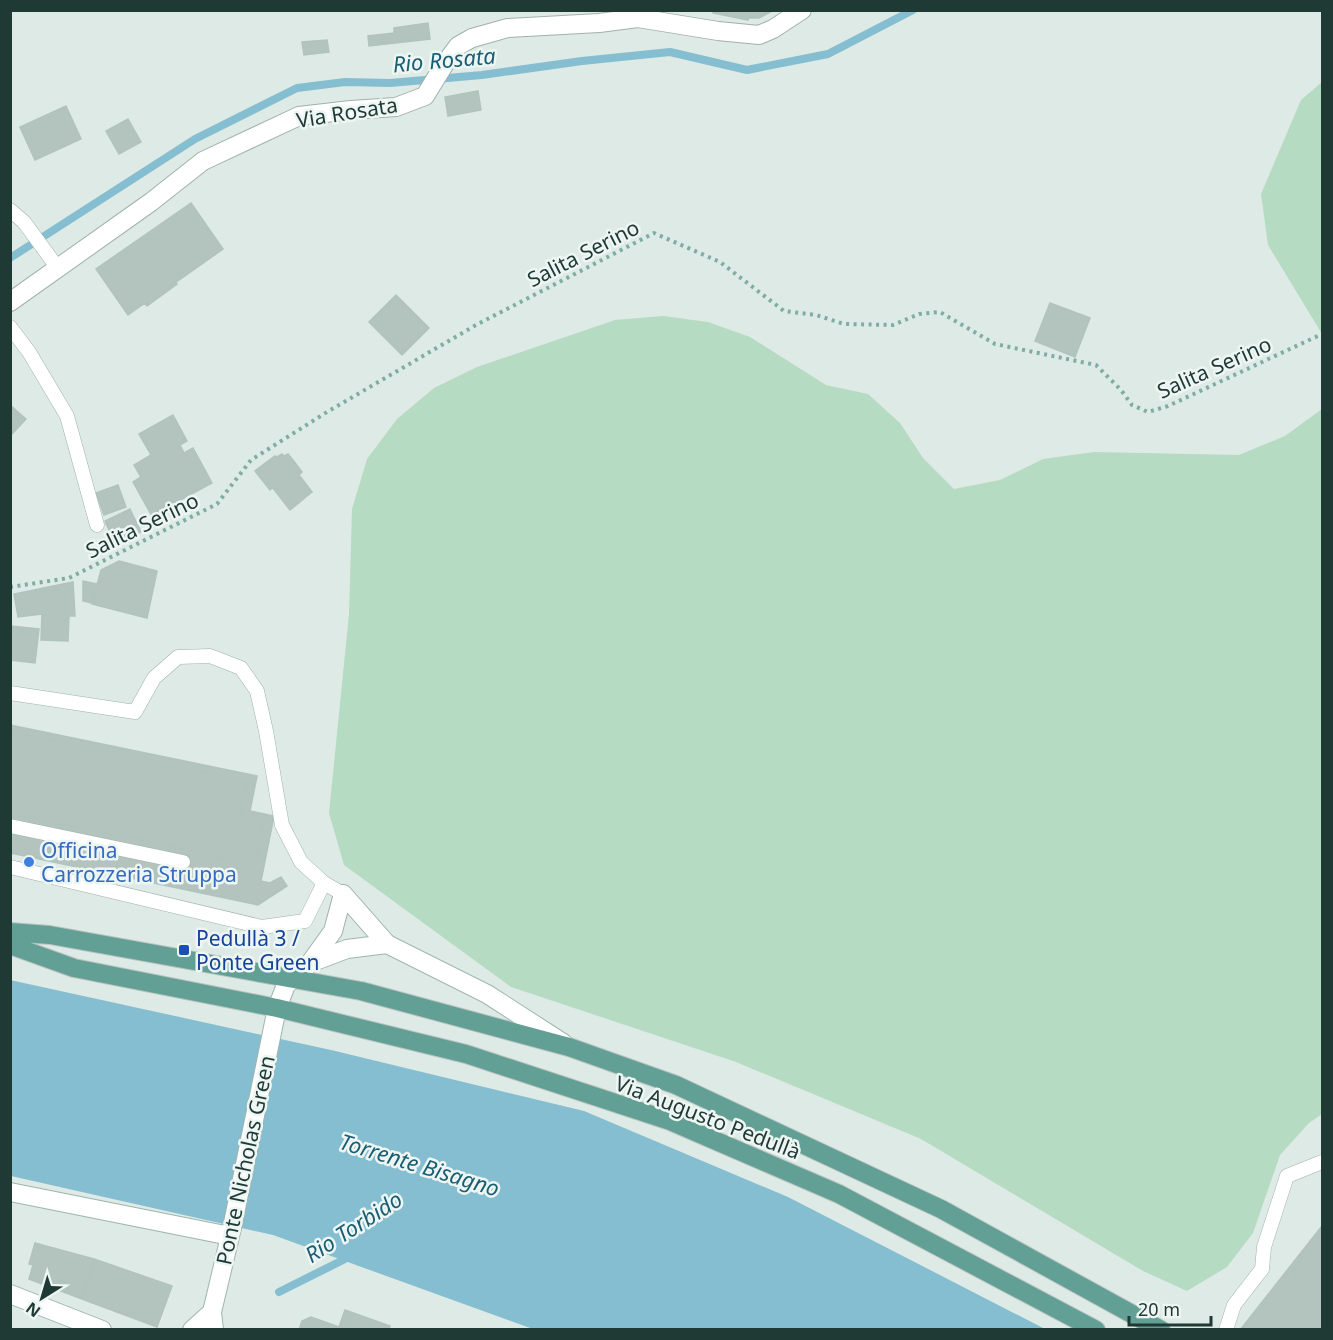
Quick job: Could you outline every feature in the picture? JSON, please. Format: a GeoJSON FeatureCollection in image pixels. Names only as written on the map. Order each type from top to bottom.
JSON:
{"type":"FeatureCollection","features":[{"type":"Feature","properties":{"kind":"main road","name":"Via Augusto Pedullà"},"geometry":{"type":"LineString","coordinates":[[10,932],[50,935],[361,991],[569,1047],[676,1085],[844,1162],[941,1209],[1161,1329]]}},
{"type":"Feature","properties":{"kind":"main road","name":"Via Augusto Pedullà"},"geometry":{"type":"LineString","coordinates":[[10,945],[74,968],[277,1008],[465,1054],[670,1121],[839,1194],[1096,1329]]}},
{"type":"Feature","properties":{"kind":"street","name":"Via Rosata"},"geometry":{"type":"LineString","coordinates":[[10,302],[151,202],[203,161],[299,117],[328,112],[396,107],[425,96],[458,46],[472,38],[508,28],[599,23],[638,18],[759,35],[773,29],[802,10]]}},
{"type":"Feature","properties":{"kind":"street","name":"Via Augusto Pedullà"},"geometry":{"type":"LineString","coordinates":[[343,894],[387,944],[487,994],[569,1047]]}},
{"type":"Feature","properties":{"kind":"street"},"geometry":{"type":"LineString","coordinates":[[277,1008],[286,985],[310,963],[333,931],[343,894]]}},
{"type":"Feature","properties":{"kind":"street"},"geometry":{"type":"LineString","coordinates":[[310,963],[347,949],[387,944]]}},
{"type":"Feature","properties":{"kind":"street","name":"Ponte Nicholas Green"},"geometry":{"type":"LineString","coordinates":[[192,1329],[213,1321],[277,1008]]}},
{"type":"Feature","properties":{"kind":"street"},"geometry":{"type":"LineString","coordinates":[[10,1192],[231,1232]]}},
{"type":"Feature","properties":{"kind":"street"},"geometry":{"type":"LineString","coordinates":[[10,1294],[80,1326],[102,1329]]}},
{"type":"Feature","properties":{"kind":"lane"},"geometry":{"type":"LineString","coordinates":[[10,210],[24,222],[57,267]]}},
{"type":"Feature","properties":{"kind":"lane"},"geometry":{"type":"LineString","coordinates":[[10,327],[68,416],[97,525]]}},
{"type":"Feature","properties":{"kind":"lane"},"geometry":{"type":"LineString","coordinates":[[10,693],[135,712],[154,678],[178,657],[210,656],[241,668],[257,691],[282,825],[301,862],[324,883],[343,894]]}},
{"type":"Feature","properties":{"kind":"lane"},"geometry":{"type":"LineString","coordinates":[[10,826],[183,862]]}},
{"type":"Feature","properties":{"kind":"lane"},"geometry":{"type":"LineString","coordinates":[[10,867],[262,927],[305,921],[324,883]]}},
{"type":"Feature","properties":{"kind":"lane"},"geometry":{"type":"LineString","coordinates":[[1226,1329],[1234,1305],[1262,1269],[1264,1247],[1287,1176],[1323,1162]]}},
{"type":"Feature","properties":{"kind":"path","name":"Salita Serino"},"geometry":{"type":"LineString","coordinates":[[10,587],[69,578],[217,504],[251,460],[318,418],[476,325],[654,233],[720,262],[784,311],[816,315],[844,324],[893,325],[919,314],[940,312],[995,344],[1096,365],[1121,390],[1132,405],[1148,412],[1168,406],[1323,334]]}},
{"type":"Feature","properties":{"kind":"green space"},"geometry":{"type":"Polygon","coordinates":[[[1322,82],[1322,334],[1268,245],[1261,194],[1301,100],[1322,82]]]}},
{"type":"Feature","properties":{"kind":"green space"},"geometry":{"type":"Polygon","coordinates":[[[663,316],[708,322],[750,337],[826,385],[868,394],[900,423],[923,458],[954,489],[1000,480],[1043,459],[1094,452],[1239,455],[1285,436],[1322,409],[1322,1114],[1309,1123],[1280,1155],[1253,1233],[1227,1267],[1187,1291],[1143,1271],[921,1139],[736,1062],[511,987],[344,865],[329,813],[349,614],[352,509],[367,459],[397,419],[434,388],[477,367],[615,320],[663,316]]]}},
{"type":"Feature","properties":{"kind":"water","name":"Torrente Bisagno"},"geometry":{"type":"Polygon","coordinates":[[[10,980],[331,1050],[584,1111],[788,1197],[1045,1329],[533,1329],[273,1235],[11,1176],[10,980]]]}},
{"type":"Feature","properties":{"kind":"building"},"geometry":{"type":"Polygon","coordinates":[[[713,10],[749,10],[748,20],[713,13],[713,10]]]}},
{"type":"Feature","properties":{"kind":"building"},"geometry":{"type":"Polygon","coordinates":[[[749,10],[774,10],[759,18],[748,18],[749,10]]]}},
{"type":"Feature","properties":{"kind":"building"},"geometry":{"type":"Polygon","coordinates":[[[428,23],[430,39],[369,46],[368,36],[394,33],[394,28],[428,23]]]}},
{"type":"Feature","properties":{"kind":"building"},"geometry":{"type":"Polygon","coordinates":[[[327,40],[329,52],[304,55],[302,42],[327,40]]]}},
{"type":"Feature","properties":{"kind":"building"},"geometry":{"type":"Polygon","coordinates":[[[478,91],[481,110],[448,116],[445,97],[478,91]]]}},
{"type":"Feature","properties":{"kind":"building"},"geometry":{"type":"Polygon","coordinates":[[[66,106],[81,139],[35,160],[20,127],[66,106]]]}},
{"type":"Feature","properties":{"kind":"building"},"geometry":{"type":"Polygon","coordinates":[[[128,119],[141,142],[119,154],[106,131],[128,119]]]}},
{"type":"Feature","properties":{"kind":"building"},"geometry":{"type":"Polygon","coordinates":[[[191,203],[223,249],[147,306],[145,303],[128,315],[96,269],[191,203]]]}},
{"type":"Feature","properties":{"kind":"building"},"geometry":{"type":"Polygon","coordinates":[[[396,295],[429,328],[402,355],[369,322],[396,295]]]}},
{"type":"Feature","properties":{"kind":"building"},"geometry":{"type":"Polygon","coordinates":[[[1050,303],[1090,318],[1075,357],[1035,341],[1050,303]]]}},
{"type":"Feature","properties":{"kind":"building"},"geometry":{"type":"Polygon","coordinates":[[[10,405],[26,419],[10,436],[10,405]]]}},
{"type":"Feature","properties":{"kind":"building"},"geometry":{"type":"Polygon","coordinates":[[[173,415],[187,441],[180,445],[184,453],[193,448],[212,483],[188,496],[173,471],[162,477],[177,502],[152,516],[133,482],[141,477],[134,465],[151,455],[139,434],[173,415]]]}},
{"type":"Feature","properties":{"kind":"building"},"geometry":{"type":"Polygon","coordinates":[[[282,454],[284,456],[288,454],[296,464],[288,471],[290,474],[270,490],[255,471],[275,456],[282,454]]]}},
{"type":"Feature","properties":{"kind":"building"},"geometry":{"type":"Polygon","coordinates":[[[296,464],[302,472],[299,475],[312,492],[290,510],[273,488],[290,474],[288,471],[296,464]]]}},
{"type":"Feature","properties":{"kind":"building"},"geometry":{"type":"Polygon","coordinates":[[[173,471],[188,496],[177,502],[162,477],[173,471]]]}},
{"type":"Feature","properties":{"kind":"building"},"geometry":{"type":"Polygon","coordinates":[[[118,485],[126,507],[104,515],[96,493],[118,485]]]}},
{"type":"Feature","properties":{"kind":"building"},"geometry":{"type":"Polygon","coordinates":[[[130,509],[141,532],[115,544],[105,521],[130,509]]]}},
{"type":"Feature","properties":{"kind":"building"},"geometry":{"type":"Polygon","coordinates":[[[119,561],[157,571],[147,618],[92,604],[101,570],[119,561]]]}},
{"type":"Feature","properties":{"kind":"building"},"geometry":{"type":"Polygon","coordinates":[[[83,581],[97,584],[92,603],[83,601],[83,581]]]}},
{"type":"Feature","properties":{"kind":"building"},"geometry":{"type":"Polygon","coordinates":[[[73,582],[75,616],[69,616],[68,641],[41,640],[42,614],[18,617],[14,594],[73,582]]]}},
{"type":"Feature","properties":{"kind":"building"},"geometry":{"type":"Polygon","coordinates":[[[10,626],[39,629],[35,663],[10,660],[10,626]]]}},
{"type":"Feature","properties":{"kind":"building"},"geometry":{"type":"Polygon","coordinates":[[[10,725],[257,776],[250,811],[274,816],[261,881],[270,883],[281,877],[287,886],[258,905],[10,853],[10,725]]]}},
{"type":"Feature","properties":{"kind":"building"},"geometry":{"type":"Polygon","coordinates":[[[10,732],[248,781],[240,819],[264,823],[255,864],[10,814],[10,732]]]}},
{"type":"Feature","properties":{"kind":"building"},"geometry":{"type":"Polygon","coordinates":[[[1322,1226],[1322,1330],[1240,1330],[1322,1226]]]}},
{"type":"Feature","properties":{"kind":"building"},"geometry":{"type":"Polygon","coordinates":[[[35,1243],[94,1259],[82,1299],[29,1279],[33,1265],[29,1264],[35,1243]]]}},
{"type":"Feature","properties":{"kind":"building"},"geometry":{"type":"Polygon","coordinates":[[[94,1259],[172,1286],[157,1327],[82,1299],[94,1259]]]}},
{"type":"Feature","properties":{"kind":"building"},"geometry":{"type":"Polygon","coordinates":[[[345,1310],[390,1326],[389,1330],[299,1330],[302,1321],[311,1317],[339,1327],[345,1310]]]}},
{"type":"Feature","properties":{"kind":"waterway","name":"Rio Rosata"},"geometry":{"type":"LineString","coordinates":[[10,258],[195,139],[297,88],[345,82],[390,83],[482,75],[670,52],[747,70],[828,54],[913,10]]}},
{"type":"Feature","properties":{"kind":"waterway","name":"Rio Torbido"},"geometry":{"type":"LineString","coordinates":[[279,1292],[343,1260],[352,1253]]}},
{"type":"Feature","properties":{"kind":"place","name":"Officina Carrozzeria Struppa"},"geometry":{"type":"Point","coordinates":[29,862]}},
{"type":"Feature","properties":{"kind":"place","name":"Pedullà 3 / Ponte Green"},"geometry":{"type":"Point","coordinates":[184,950]}}]}
